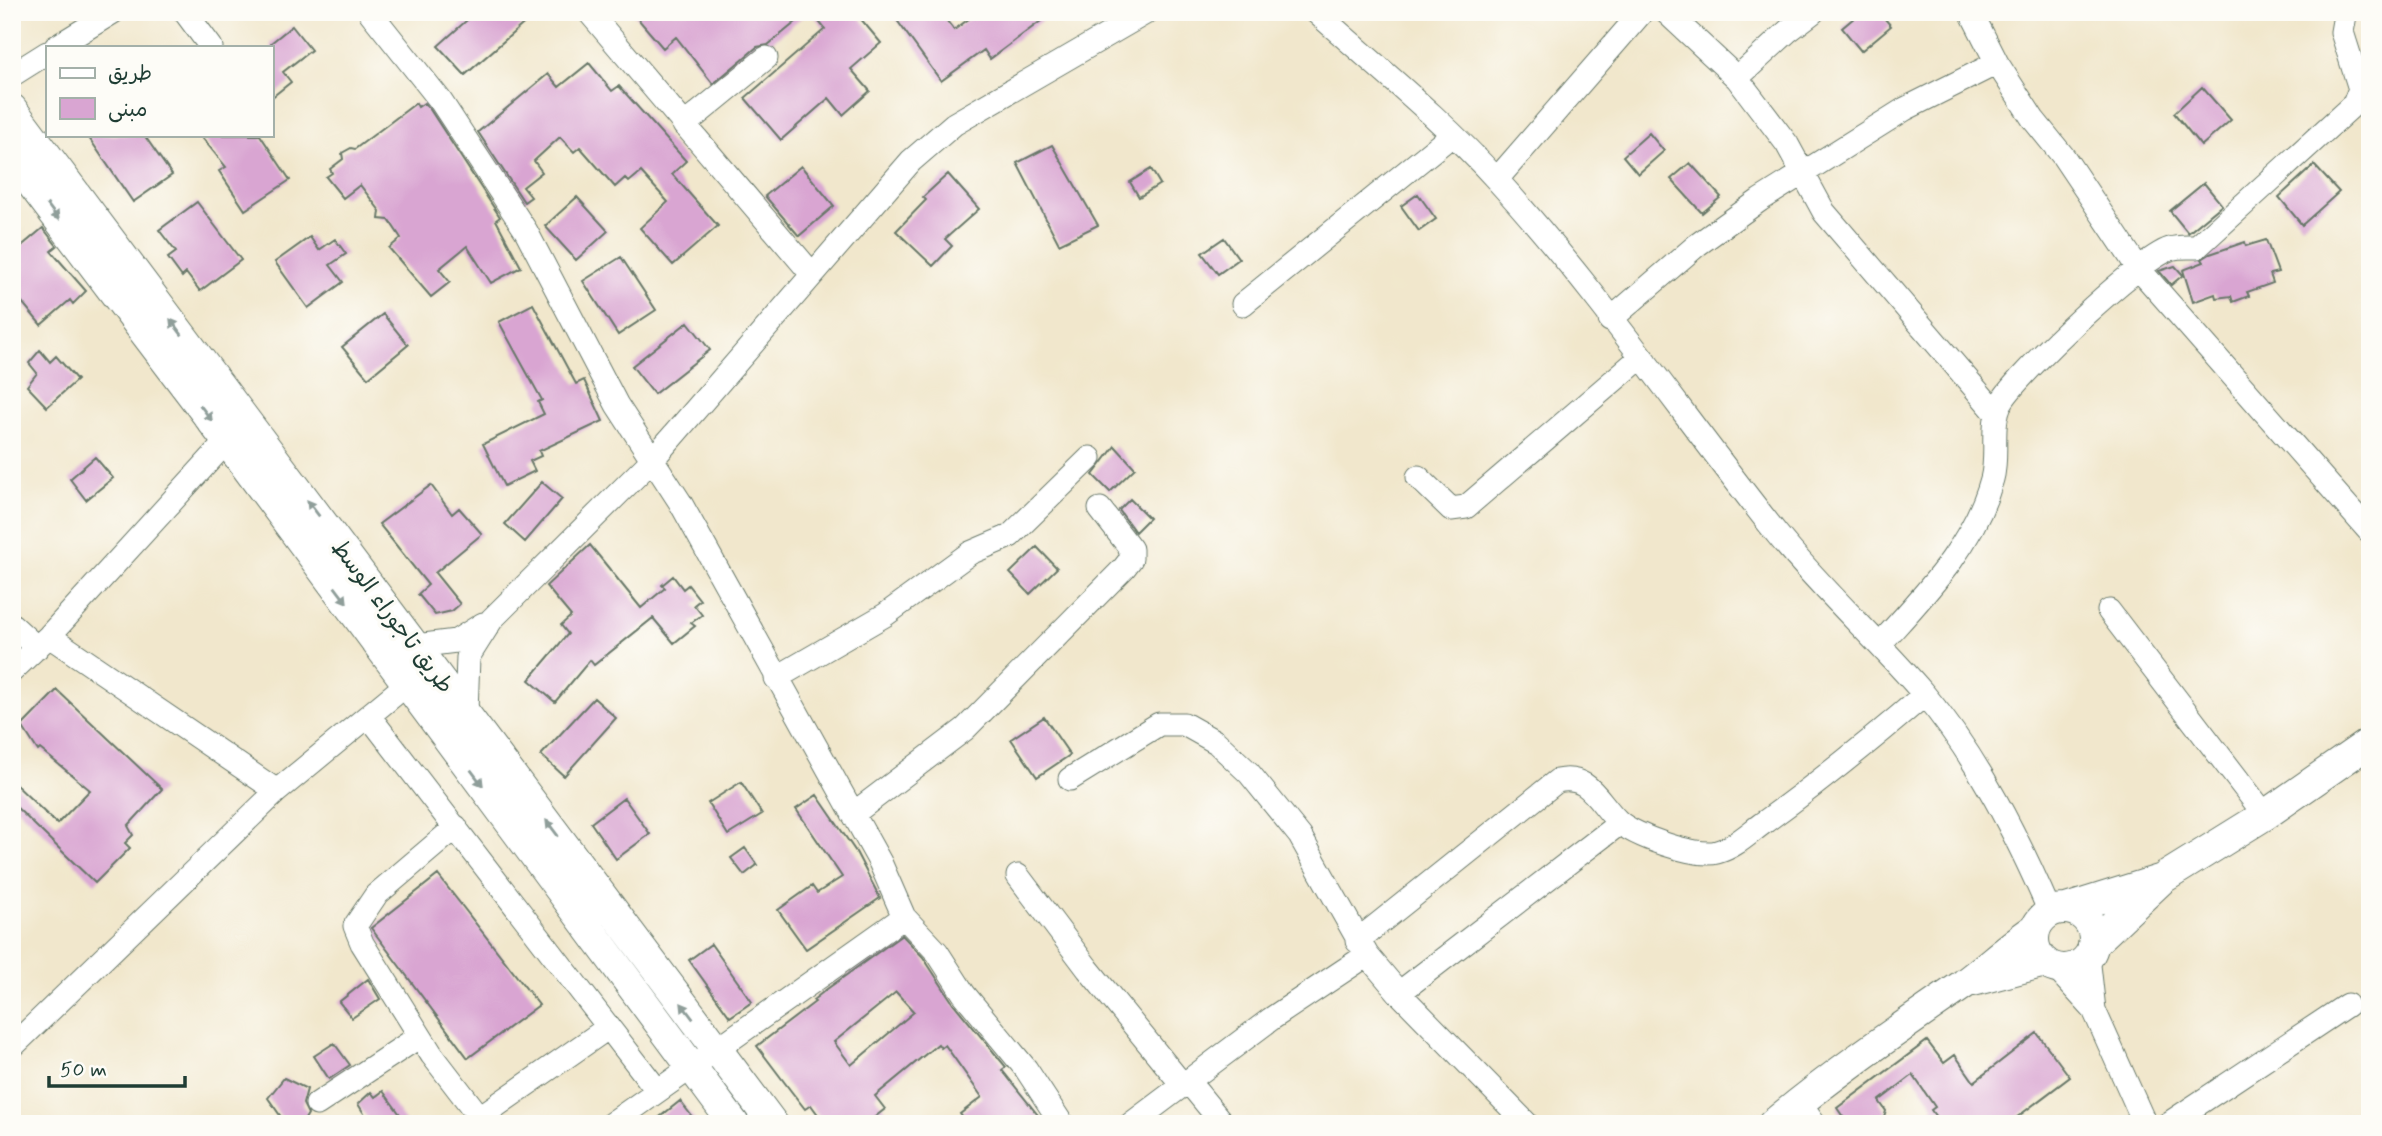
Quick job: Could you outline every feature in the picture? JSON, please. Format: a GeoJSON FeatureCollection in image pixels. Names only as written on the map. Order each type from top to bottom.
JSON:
{"type":"FeatureCollection","features":[{"type":"Feature","properties":{"kind":"main road","name":"طريق تاجوراء الوسط"},"geometry":{"type":"LineString","coordinates":[[12,109],[237,431],[416,646],[773,1124]]}},
{"type":"Feature","properties":{"kind":"main road"},"geometry":{"type":"LineString","coordinates":[[12,158],[237,431],[407,684],[734,1124]]}},
{"type":"Feature","properties":{"kind":"main road"},"geometry":{"type":"LineString","coordinates":[[1773,1124],[1807,1113],[1871,1047],[1965,982],[2004,949],[2051,916],[2162,878],[2265,815],[2370,742]]}},
{"type":"Feature","properties":{"kind":"main road"},"geometry":{"type":"LineString","coordinates":[[1965,982],[2050,965],[2073,967],[2162,878]]}},
{"type":"Feature","properties":{"kind":"main road"},"geometry":{"type":"LineString","coordinates":[[2051,916],[2078,913],[2087,921],[2092,932],[2090,950]]}},
{"type":"Feature","properties":{"kind":"main road"},"geometry":{"type":"LineString","coordinates":[[2050,965],[2035,946],[2051,916]]}},
{"type":"Feature","properties":{"kind":"street"},"geometry":{"type":"LineString","coordinates":[[58,46],[113,12]]}},
{"type":"Feature","properties":{"kind":"street"},"geometry":{"type":"LineString","coordinates":[[185,12],[210,46]]}},
{"type":"Feature","properties":{"kind":"street"},"geometry":{"type":"LineString","coordinates":[[589,12],[810,273]]}},
{"type":"Feature","properties":{"kind":"street"},"geometry":{"type":"LineString","coordinates":[[466,712],[468,657],[492,619],[652,460],[878,196],[931,142],[998,98],[1147,12]]}},
{"type":"Feature","properties":{"kind":"street"},"geometry":{"type":"LineString","coordinates":[[1316,12],[1497,179],[1800,562],[1880,644],[1924,695],[1967,755],[1997,805],[2051,916]]}},
{"type":"Feature","properties":{"kind":"street"},"geometry":{"type":"LineString","coordinates":[[1497,179],[1642,12]]}},
{"type":"Feature","properties":{"kind":"street"},"geometry":{"type":"LineString","coordinates":[[1666,12],[1737,78],[1772,121],[1824,212],[1997,414]]}},
{"type":"Feature","properties":{"kind":"street"},"geometry":{"type":"LineString","coordinates":[[1737,78],[1813,12]]}},
{"type":"Feature","properties":{"kind":"street"},"geometry":{"type":"LineString","coordinates":[[1971,12],[1997,63],[2138,268],[2370,532]]}},
{"type":"Feature","properties":{"kind":"street"},"geometry":{"type":"LineString","coordinates":[[1880,644],[1937,582],[1971,528],[1995,468],[1997,414],[2002,401],[2020,378],[2138,268],[2171,248],[2197,247],[2354,104],[2360,89],[2342,32],[2345,15]]}},
{"type":"Feature","properties":{"kind":"street"},"geometry":{"type":"LineString","coordinates":[[383,17],[526,231],[617,405],[680,502],[880,862],[904,916],[937,952],[964,994],[1026,1069],[1062,1124]]}},
{"type":"Feature","properties":{"kind":"street"},"geometry":{"type":"LineString","coordinates":[[12,75],[46,54]]}},
{"type":"Feature","properties":{"kind":"street"},"geometry":{"type":"LineString","coordinates":[[684,125],[766,58]]}},
{"type":"Feature","properties":{"kind":"street"},"geometry":{"type":"LineString","coordinates":[[1610,320],[1706,238],[1803,173],[1905,109],[1997,63]]}},
{"type":"Feature","properties":{"kind":"street"},"geometry":{"type":"LineString","coordinates":[[1243,304],[1452,135]]}},
{"type":"Feature","properties":{"kind":"street"},"geometry":{"type":"LineString","coordinates":[[1418,477],[1451,509],[1465,507],[1640,358]]}},
{"type":"Feature","properties":{"kind":"street"},"geometry":{"type":"LineString","coordinates":[[12,671],[43,642],[237,431]]}},
{"type":"Feature","properties":{"kind":"street"},"geometry":{"type":"LineString","coordinates":[[776,678],[885,615],[970,553],[1010,537],[1090,458]]}},
{"type":"Feature","properties":{"kind":"street"},"geometry":{"type":"LineString","coordinates":[[853,814],[965,729],[1124,568],[1131,559],[1131,549],[1100,509]]}},
{"type":"Feature","properties":{"kind":"street"},"geometry":{"type":"LineString","coordinates":[[2109,611],[2265,815]]}},
{"type":"Feature","properties":{"kind":"street"},"geometry":{"type":"LineString","coordinates":[[416,646],[456,641],[492,619]]}},
{"type":"Feature","properties":{"kind":"street"},"geometry":{"type":"LineString","coordinates":[[12,625],[277,791]]}},
{"type":"Feature","properties":{"kind":"street"},"geometry":{"type":"LineString","coordinates":[[12,1047],[277,791],[407,684]]}},
{"type":"Feature","properties":{"kind":"street"},"geometry":{"type":"LineString","coordinates":[[1131,1124],[1362,948],[1557,780],[1580,780],[1620,823],[1682,850],[1701,854],[1731,846],[1874,738],[1924,695]]}},
{"type":"Feature","properties":{"kind":"street"},"geometry":{"type":"LineString","coordinates":[[369,716],[657,1090]]}},
{"type":"Feature","properties":{"kind":"street"},"geometry":{"type":"LineString","coordinates":[[1070,779],[1159,724],[1184,724],[1199,730],[1232,755],[1284,813],[1326,880],[1362,948],[1399,993],[1527,1124]]}},
{"type":"Feature","properties":{"kind":"street"},"geometry":{"type":"LineString","coordinates":[[1399,993],[1620,823]]}},
{"type":"Feature","properties":{"kind":"street"},"geometry":{"type":"LineString","coordinates":[[456,827],[376,895],[355,926],[420,1036],[483,1121],[609,1027]]}},
{"type":"Feature","properties":{"kind":"street"},"geometry":{"type":"LineString","coordinates":[[1018,876],[1088,970],[1223,1124]]}},
{"type":"Feature","properties":{"kind":"street"},"geometry":{"type":"LineString","coordinates":[[611,1124],[904,916]]}},
{"type":"Feature","properties":{"kind":"street"},"geometry":{"type":"LineString","coordinates":[[2090,950],[2094,1010]]}},
{"type":"Feature","properties":{"kind":"street"},"geometry":{"type":"LineString","coordinates":[[2050,965],[2094,1010],[2145,1124]]}},
{"type":"Feature","properties":{"kind":"street"},"geometry":{"type":"LineString","coordinates":[[2168,1124],[2347,1005]]}},
{"type":"Feature","properties":{"kind":"street"},"geometry":{"type":"LineString","coordinates":[[317,1104],[420,1036]]}},
{"type":"Feature","properties":{"kind":"building"},"geometry":{"type":"Polygon","coordinates":[[[476,12],[537,12],[465,75],[438,46],[476,12]]]}},
{"type":"Feature","properties":{"kind":"building"},"geometry":{"type":"Polygon","coordinates":[[[632,12],[808,12],[768,45],[757,47],[713,84],[676,37],[663,48],[632,12]]]}},
{"type":"Feature","properties":{"kind":"building"},"geometry":{"type":"Polygon","coordinates":[[[811,12],[855,12],[881,43],[851,69],[870,91],[843,115],[829,98],[781,140],[745,98],[825,29],[811,12]]]}},
{"type":"Feature","properties":{"kind":"building"},"geometry":{"type":"Polygon","coordinates":[[[891,12],[940,12],[954,30],[978,12],[1053,12],[990,59],[984,50],[941,81],[891,12]]]}},
{"type":"Feature","properties":{"kind":"building"},"geometry":{"type":"Polygon","coordinates":[[[1861,12],[1879,12],[1891,26],[1861,51],[1842,28],[1861,12]]]}},
{"type":"Feature","properties":{"kind":"building"},"geometry":{"type":"Polygon","coordinates":[[[292,26],[311,50],[283,72],[291,82],[273,96],[273,46],[271,43],[292,26]]]}},
{"type":"Feature","properties":{"kind":"building"},"geometry":{"type":"Polygon","coordinates":[[[589,63],[612,91],[619,86],[686,161],[672,174],[718,226],[673,265],[640,228],[668,202],[641,172],[629,182],[625,178],[615,187],[580,147],[574,152],[560,137],[534,161],[542,172],[523,187],[531,197],[524,202],[478,132],[548,74],[559,87],[589,63]]]}},
{"type":"Feature","properties":{"kind":"building"},"geometry":{"type":"Polygon","coordinates":[[[2202,87],[2231,120],[2201,146],[2174,113],[2202,87]]]}},
{"type":"Feature","properties":{"kind":"building"},"geometry":{"type":"Polygon","coordinates":[[[416,103],[418,107],[424,103],[429,108],[500,217],[496,220],[521,267],[491,283],[467,246],[439,269],[450,282],[431,297],[389,248],[401,238],[389,220],[379,219],[380,211],[360,185],[343,198],[326,177],[332,173],[330,169],[343,159],[342,153],[351,148],[355,149],[416,103]]]}},
{"type":"Feature","properties":{"kind":"building"},"geometry":{"type":"Polygon","coordinates":[[[1649,133],[1664,151],[1638,174],[1623,156],[1649,133]]]}},
{"type":"Feature","properties":{"kind":"building"},"geometry":{"type":"Polygon","coordinates":[[[88,136],[145,136],[172,175],[133,202],[88,136]]]}},
{"type":"Feature","properties":{"kind":"building"},"geometry":{"type":"Polygon","coordinates":[[[201,136],[261,136],[290,180],[245,210],[219,171],[226,167],[201,136]]]}},
{"type":"Feature","properties":{"kind":"building"},"geometry":{"type":"Polygon","coordinates":[[[1052,145],[1098,225],[1059,244],[1017,163],[1052,145]]]}},
{"type":"Feature","properties":{"kind":"building"},"geometry":{"type":"Polygon","coordinates":[[[1690,163],[1721,197],[1702,213],[1671,179],[1690,163]]]}},
{"type":"Feature","properties":{"kind":"building"},"geometry":{"type":"Polygon","coordinates":[[[2314,165],[2339,192],[2302,225],[2279,197],[2314,165]]]}},
{"type":"Feature","properties":{"kind":"building"},"geometry":{"type":"Polygon","coordinates":[[[801,166],[834,206],[799,236],[765,196],[801,166]]]}},
{"type":"Feature","properties":{"kind":"building"},"geometry":{"type":"Polygon","coordinates":[[[1151,169],[1160,184],[1139,197],[1130,182],[1151,169]]]}},
{"type":"Feature","properties":{"kind":"building"},"geometry":{"type":"Polygon","coordinates":[[[948,174],[979,209],[945,239],[952,246],[933,266],[896,231],[926,200],[923,197],[948,174]]]}},
{"type":"Feature","properties":{"kind":"building"},"geometry":{"type":"Polygon","coordinates":[[[2204,183],[2222,205],[2188,233],[2170,211],[2204,183]]]}},
{"type":"Feature","properties":{"kind":"building"},"geometry":{"type":"Polygon","coordinates":[[[1418,194],[1436,219],[1419,231],[1401,206],[1418,194]]]}},
{"type":"Feature","properties":{"kind":"building"},"geometry":{"type":"Polygon","coordinates":[[[577,197],[608,231],[576,260],[545,226],[577,197]]]}},
{"type":"Feature","properties":{"kind":"building"},"geometry":{"type":"Polygon","coordinates":[[[197,202],[241,260],[200,291],[186,273],[182,277],[168,258],[176,252],[159,230],[197,202]]]}},
{"type":"Feature","properties":{"kind":"building"},"geometry":{"type":"Polygon","coordinates":[[[43,228],[57,246],[51,251],[86,291],[73,304],[70,300],[41,325],[12,290],[12,254],[43,228]]]}},
{"type":"Feature","properties":{"kind":"building"},"geometry":{"type":"Polygon","coordinates":[[[310,237],[319,250],[335,239],[346,254],[330,265],[343,282],[308,308],[275,262],[310,237]]]}},
{"type":"Feature","properties":{"kind":"building"},"geometry":{"type":"Polygon","coordinates":[[[1224,238],[1239,259],[1218,274],[1202,253],[1224,238]]]}},
{"type":"Feature","properties":{"kind":"building"},"geometry":{"type":"Polygon","coordinates":[[[2266,240],[2278,272],[2270,274],[2273,283],[2247,292],[2249,296],[2233,302],[2231,296],[2216,298],[2215,294],[2193,302],[2183,270],[2204,262],[2202,259],[2210,254],[2245,242],[2246,246],[2266,240]]]}},
{"type":"Feature","properties":{"kind":"building"},"geometry":{"type":"Polygon","coordinates":[[[621,257],[656,310],[618,335],[583,281],[621,257]]]}},
{"type":"Feature","properties":{"kind":"building"},"geometry":{"type":"Polygon","coordinates":[[[2175,266],[2183,275],[2171,285],[2159,271],[2175,266]]]}},
{"type":"Feature","properties":{"kind":"building"},"geometry":{"type":"Polygon","coordinates":[[[533,304],[576,384],[584,380],[603,421],[539,451],[541,456],[530,461],[535,471],[504,486],[483,444],[544,414],[538,402],[542,400],[499,322],[533,304]]]}},
{"type":"Feature","properties":{"kind":"building"},"geometry":{"type":"Polygon","coordinates":[[[383,314],[408,345],[368,378],[342,347],[383,314]]]}},
{"type":"Feature","properties":{"kind":"building"},"geometry":{"type":"Polygon","coordinates":[[[688,322],[710,350],[654,394],[632,366],[688,322]]]}},
{"type":"Feature","properties":{"kind":"building"},"geometry":{"type":"Polygon","coordinates":[[[40,350],[50,362],[56,356],[77,380],[47,407],[27,386],[37,373],[29,363],[40,350]]]}},
{"type":"Feature","properties":{"kind":"building"},"geometry":{"type":"Polygon","coordinates":[[[1115,446],[1135,468],[1110,492],[1093,475],[1115,446]]]}},
{"type":"Feature","properties":{"kind":"building"},"geometry":{"type":"Polygon","coordinates":[[[95,457],[113,478],[86,500],[70,479],[95,457]]]}},
{"type":"Feature","properties":{"kind":"building"},"geometry":{"type":"Polygon","coordinates":[[[542,482],[562,499],[525,542],[505,524],[542,482]]]}},
{"type":"Feature","properties":{"kind":"building"},"geometry":{"type":"Polygon","coordinates":[[[431,485],[452,514],[459,508],[482,534],[435,573],[460,604],[452,611],[435,615],[418,594],[428,585],[379,524],[431,485]]]}},
{"type":"Feature","properties":{"kind":"building"},"geometry":{"type":"Polygon","coordinates":[[[1130,499],[1149,518],[1135,532],[1119,510],[1130,499]]]}},
{"type":"Feature","properties":{"kind":"building"},"geometry":{"type":"Polygon","coordinates":[[[590,545],[641,608],[665,588],[662,585],[673,576],[683,589],[688,585],[700,600],[694,605],[702,615],[691,623],[695,626],[674,643],[653,618],[594,665],[590,660],[555,702],[529,680],[568,634],[561,625],[571,616],[546,586],[590,545]]]}},
{"type":"Feature","properties":{"kind":"building"},"geometry":{"type":"Polygon","coordinates":[[[1037,547],[1057,568],[1030,594],[1010,573],[1037,547]]]}},
{"type":"Feature","properties":{"kind":"building"},"geometry":{"type":"Polygon","coordinates":[[[57,690],[162,789],[128,826],[133,835],[125,843],[130,848],[95,883],[12,803],[12,781],[57,824],[90,790],[40,749],[38,751],[22,726],[57,690]]]}},
{"type":"Feature","properties":{"kind":"building"},"geometry":{"type":"Polygon","coordinates":[[[594,698],[616,718],[564,776],[541,755],[594,698]]]}},
{"type":"Feature","properties":{"kind":"building"},"geometry":{"type":"Polygon","coordinates":[[[1044,717],[1070,755],[1037,777],[1011,739],[1044,717]]]}},
{"type":"Feature","properties":{"kind":"building"},"geometry":{"type":"Polygon","coordinates":[[[741,782],[762,814],[728,835],[708,803],[741,782]]]}},
{"type":"Feature","properties":{"kind":"building"},"geometry":{"type":"Polygon","coordinates":[[[817,795],[856,852],[880,898],[806,949],[778,910],[812,886],[817,893],[842,877],[796,809],[817,795]]]}},
{"type":"Feature","properties":{"kind":"building"},"geometry":{"type":"Polygon","coordinates":[[[624,798],[650,834],[616,859],[591,823],[624,798]]]}},
{"type":"Feature","properties":{"kind":"building"},"geometry":{"type":"Polygon","coordinates":[[[745,848],[757,865],[744,875],[731,858],[745,848]]]}},
{"type":"Feature","properties":{"kind":"building"},"geometry":{"type":"Polygon","coordinates":[[[438,875],[539,1005],[468,1058],[371,928],[438,875]]]}},
{"type":"Feature","properties":{"kind":"building"},"geometry":{"type":"Polygon","coordinates":[[[902,935],[923,957],[953,1003],[1006,1067],[1002,1070],[1045,1124],[968,1124],[960,1114],[982,1097],[945,1045],[941,1048],[938,1044],[875,1096],[885,1109],[866,1124],[825,1124],[811,1105],[805,1109],[757,1046],[815,1002],[813,1000],[902,935]],[[896,992],[834,1042],[851,1065],[914,1012],[896,992]]]}},
{"type":"Feature","properties":{"kind":"building"},"geometry":{"type":"Polygon","coordinates":[[[711,944],[752,1002],[730,1017],[689,960],[711,944]]]}},
{"type":"Feature","properties":{"kind":"building"},"geometry":{"type":"Polygon","coordinates":[[[368,979],[380,999],[352,1018],[339,1002],[368,979]]]}},
{"type":"Feature","properties":{"kind":"building"},"geometry":{"type":"Polygon","coordinates":[[[2037,1033],[2070,1077],[2008,1124],[1941,1124],[1931,1110],[1935,1107],[1913,1075],[1879,1101],[1886,1111],[1882,1124],[1848,1124],[1837,1108],[1927,1041],[1944,1063],[1955,1055],[1974,1082],[2037,1033]]]}},
{"type":"Feature","properties":{"kind":"building"},"geometry":{"type":"Polygon","coordinates":[[[334,1043],[350,1065],[329,1079],[314,1056],[334,1043]]]}},
{"type":"Feature","properties":{"kind":"building"},"geometry":{"type":"Polygon","coordinates":[[[284,1078],[307,1089],[303,1104],[308,1114],[302,1124],[286,1124],[268,1098],[284,1078]]]}},
{"type":"Feature","properties":{"kind":"building"},"geometry":{"type":"Polygon","coordinates":[[[383,1091],[407,1124],[372,1124],[363,1112],[358,1104],[371,1092],[375,1097],[383,1091]]]}},
{"type":"Feature","properties":{"kind":"building"},"geometry":{"type":"Polygon","coordinates":[[[680,1101],[698,1124],[651,1124],[680,1101]]]}}]}
